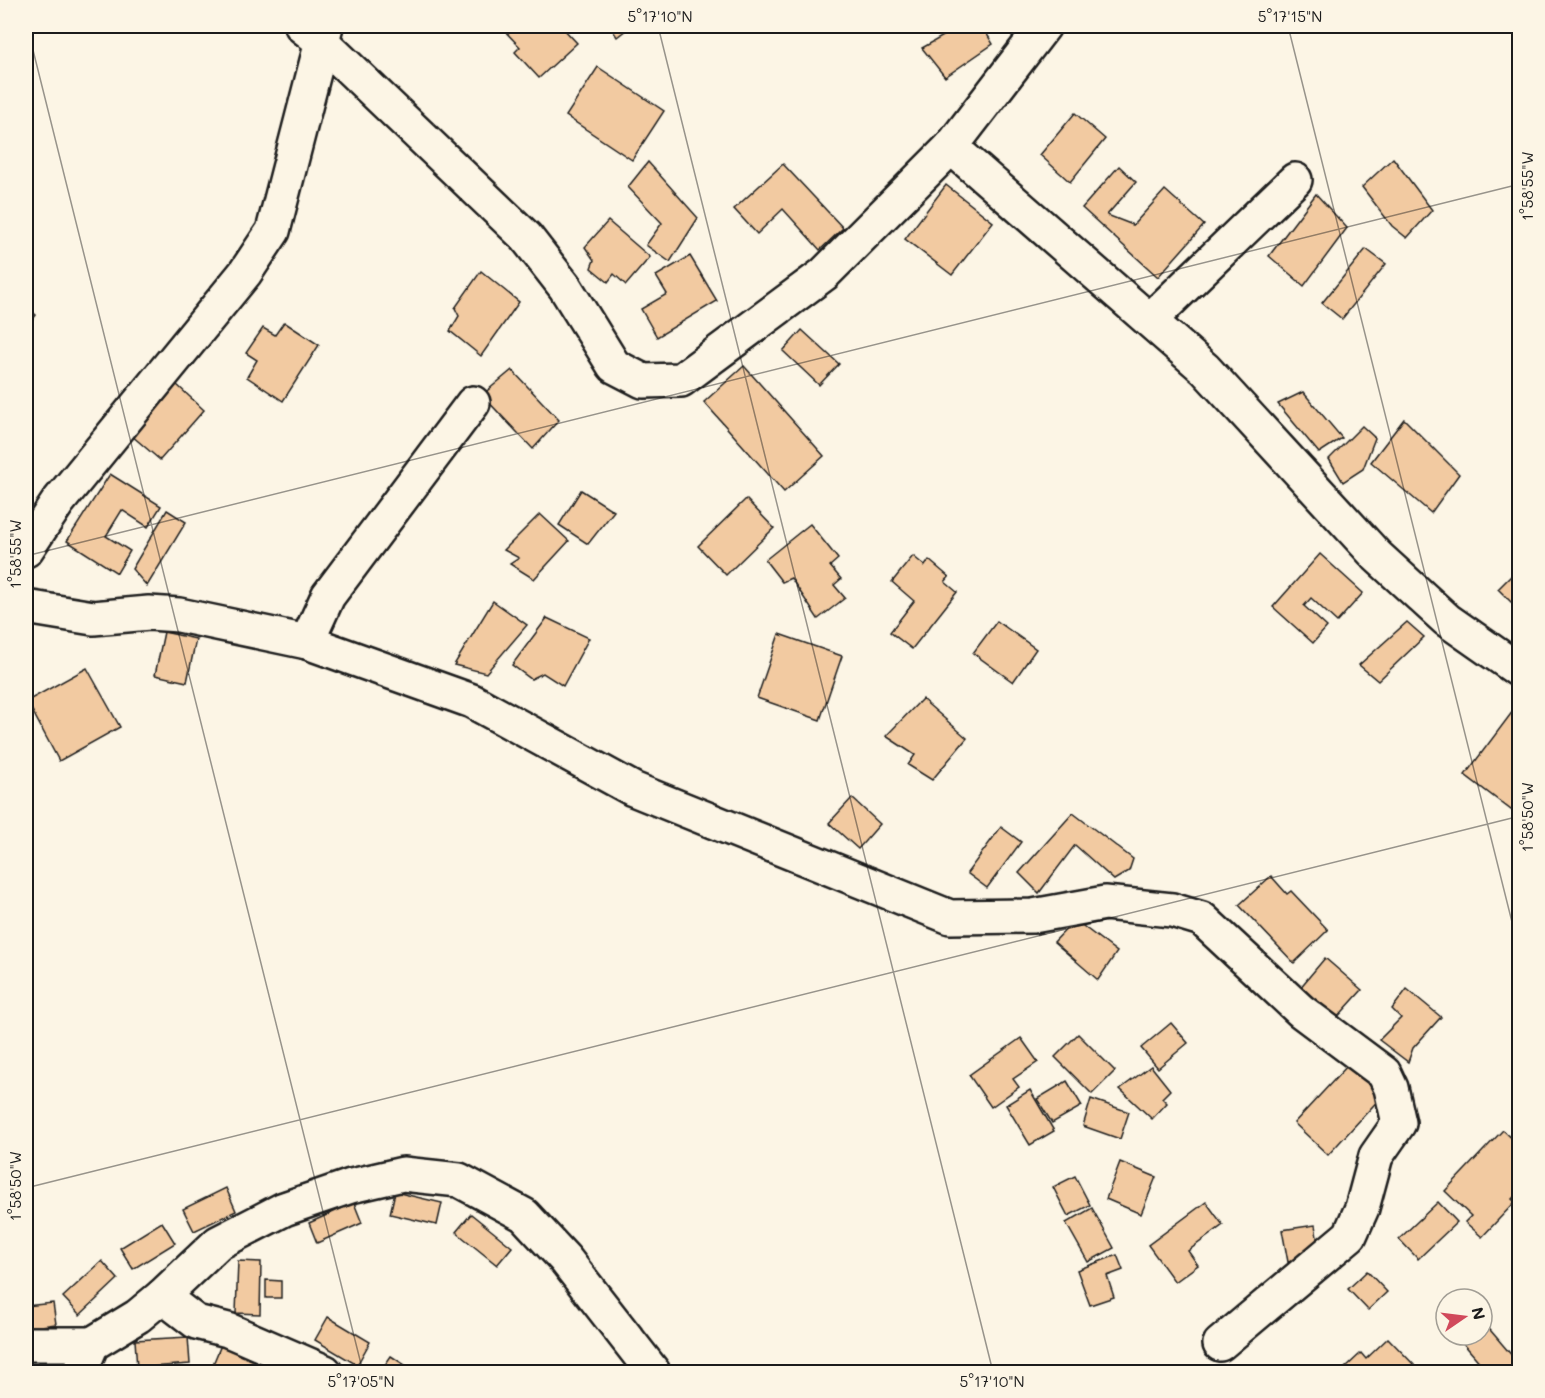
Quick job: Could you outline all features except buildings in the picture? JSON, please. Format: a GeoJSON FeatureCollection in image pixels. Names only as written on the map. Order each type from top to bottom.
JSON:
{"type":"FeatureCollection","features":[{"type":"Feature","properties":{"kind":"street"},"geometry":{"type":"LineString","coordinates":[[317,30],[526,237],[565,287],[614,366],[643,381],[681,380],[824,274],[951,147],[1044,26]]}},
{"type":"Feature","properties":{"kind":"street"},"geometry":{"type":"LineString","coordinates":[[26,550],[57,502],[245,273],[273,231],[317,30]]}},
{"type":"Feature","properties":{"kind":"street"},"geometry":{"type":"LineString","coordinates":[[951,147],[1205,369],[1377,556],[1446,620],[1520,671]]}},
{"type":"Feature","properties":{"kind":"street"},"geometry":{"type":"LineString","coordinates":[[1150,320],[1295,180]]}},
{"type":"Feature","properties":{"kind":"street"},"geometry":{"type":"LineString","coordinates":[[307,642],[328,596],[472,403]]}},
{"type":"Feature","properties":{"kind":"street"},"geometry":{"type":"LineString","coordinates":[[26,607],[93,618],[149,613],[179,615],[307,642],[472,701],[633,789],[950,917],[1032,916],[1105,903],[1172,910],[1202,919],[1301,1011],[1384,1073],[1391,1088],[1400,1123],[1376,1156],[1362,1208],[1350,1235],[1220,1344]]}},
{"type":"Feature","properties":{"kind":"street"},"geometry":{"type":"LineString","coordinates":[[26,1344],[86,1358],[162,1296],[218,1243],[284,1209],[351,1186],[403,1174],[459,1180],[524,1215],[565,1259],[653,1372]]}},
{"type":"Feature","properties":{"kind":"street"},"geometry":{"type":"LineString","coordinates":[[162,1296],[196,1322],[228,1330],[325,1372]]}}]}
